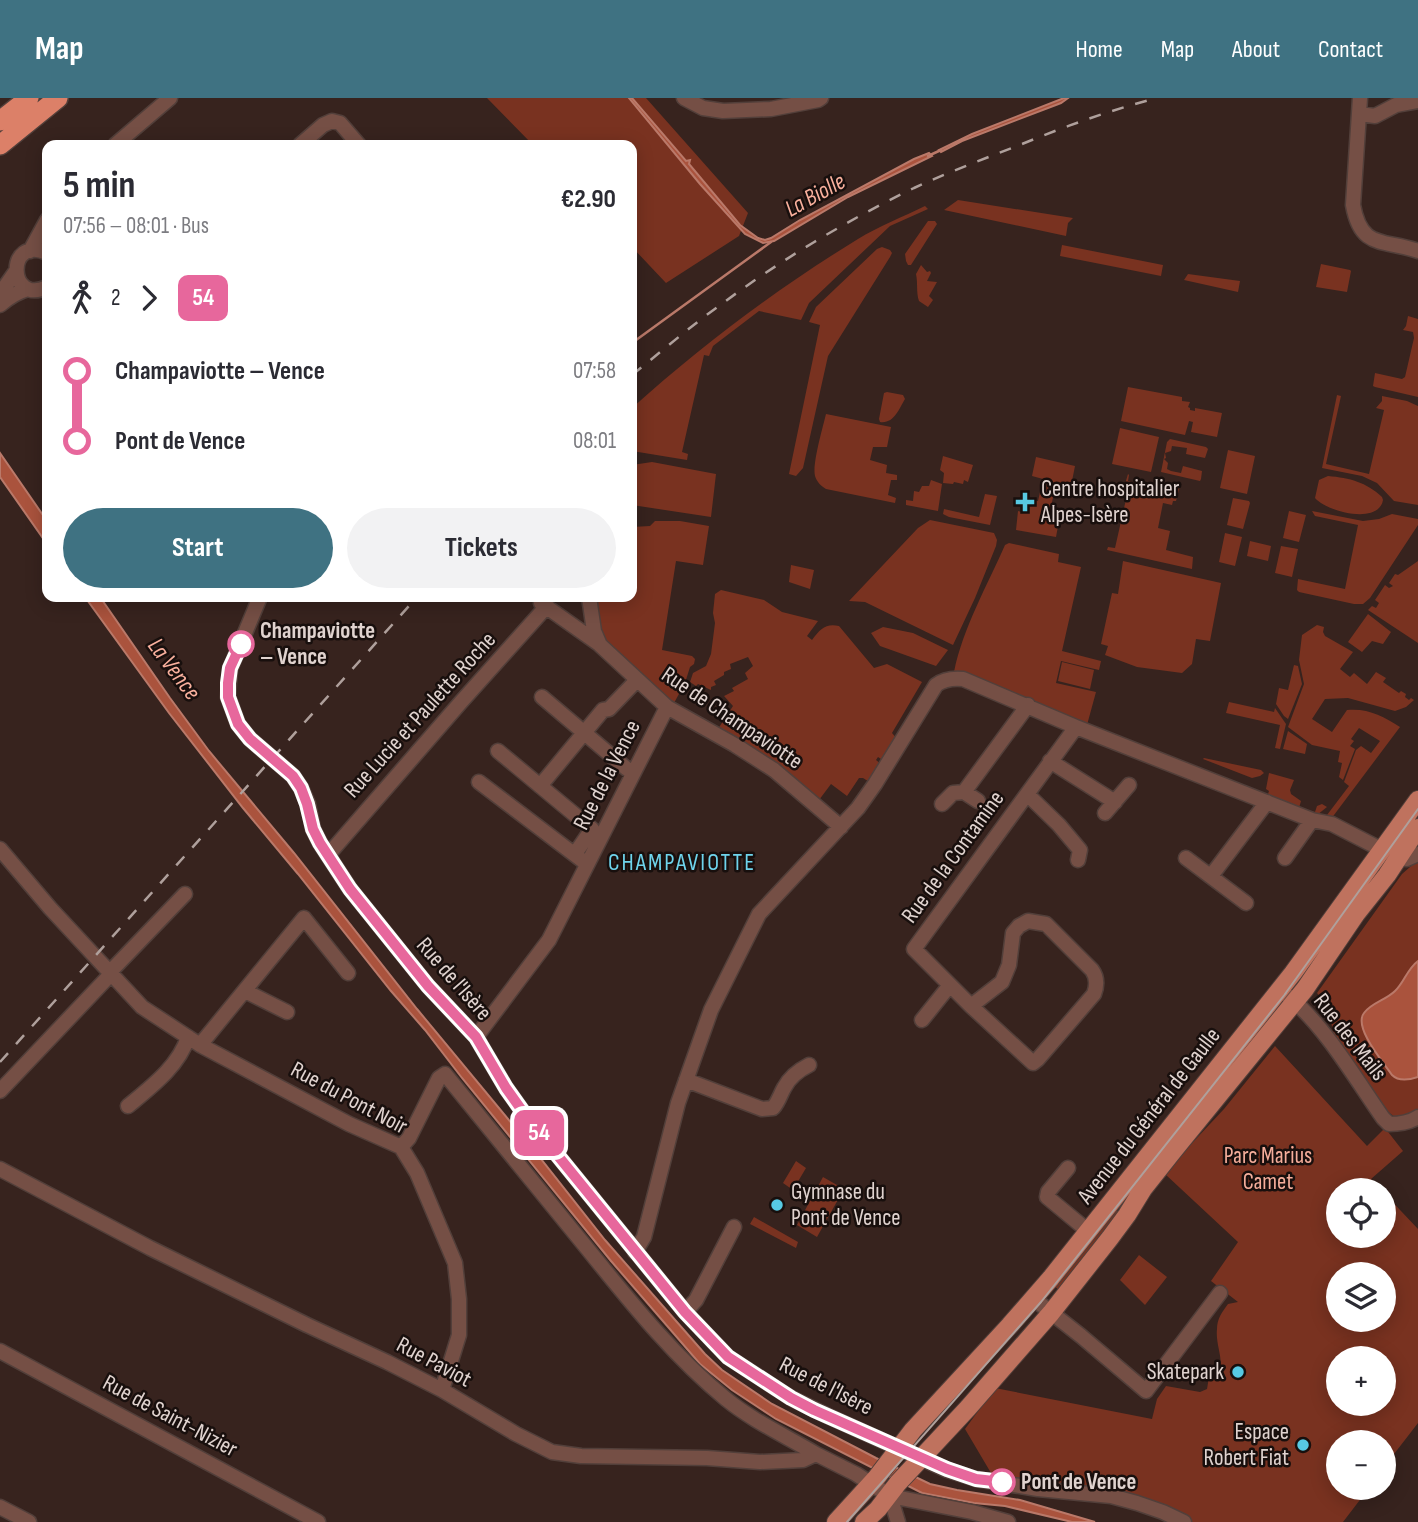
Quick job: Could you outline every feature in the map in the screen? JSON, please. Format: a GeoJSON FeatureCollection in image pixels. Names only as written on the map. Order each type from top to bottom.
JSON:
{"type":"FeatureCollection","features":[{"type":"Feature","properties":{"kind":"highway"},"geometry":{"type":"LineString","coordinates":[[0,121],[29,98]]}},
{"type":"Feature","properties":{"kind":"highway"},"geometry":{"type":"LineString","coordinates":[[0,145],[58,98]]}},
{"type":"Feature","properties":{"kind":"main road","name":"Avenue du Général de Gaulle"},"geometry":{"type":"LineString","coordinates":[[836,1522],[943,1396],[1034,1299],[1296,970],[1418,800]]}},
{"type":"Feature","properties":{"kind":"main road","name":"Avenue du Général de Gaulle"},"geometry":{"type":"LineString","coordinates":[[864,1522],[1051,1313],[1110,1238],[1158,1170],[1295,1002],[1418,828]]}},
{"type":"Feature","properties":{"kind":"street"},"geometry":{"type":"LineString","coordinates":[[121,140],[170,98]]}},
{"type":"Feature","properties":{"kind":"street"},"geometry":{"type":"LineString","coordinates":[[684,98],[703,108],[723,111],[771,109],[821,98]]}},
{"type":"Feature","properties":{"kind":"street"},"geometry":{"type":"LineString","coordinates":[[1360,98],[1353,205],[1355,217],[1361,231],[1384,243],[1418,251]]}},
{"type":"Feature","properties":{"kind":"street"},"geometry":{"type":"LineString","coordinates":[[1359,114],[1375,116],[1396,105],[1418,101]]}},
{"type":"Feature","properties":{"kind":"street"},"geometry":{"type":"LineString","coordinates":[[306,140],[332,121],[340,123],[355,140]]}},
{"type":"Feature","properties":{"kind":"street"},"geometry":{"type":"LineString","coordinates":[[30,251],[42,229]]}},
{"type":"Feature","properties":{"kind":"street"},"geometry":{"type":"LineString","coordinates":[[0,294],[25,253],[42,251]]}},
{"type":"Feature","properties":{"kind":"street"},"geometry":{"type":"LineString","coordinates":[[16,271],[19,282],[41,290]]}},
{"type":"Feature","properties":{"kind":"street"},"geometry":{"type":"LineString","coordinates":[[0,305],[14,295],[41,290]]}},
{"type":"Feature","properties":{"kind":"street","name":"Rue de l'Isère"},"geometry":{"type":"LineString","coordinates":[[258,602],[230,668],[228,697],[238,724],[250,739],[293,776],[301,788],[313,829],[350,889],[428,986],[476,1037],[528,1119],[685,1312],[728,1357],[801,1404],[918,1462],[976,1479],[1051,1491],[1111,1496],[1155,1509],[1185,1522]]}},
{"type":"Feature","properties":{"kind":"street"},"geometry":{"type":"LineString","coordinates":[[590,602],[594,631],[600,645]]}},
{"type":"Feature","properties":{"kind":"street","name":"Rue Lucie et Paulette Roche"},"geometry":{"type":"LineString","coordinates":[[328,855],[544,604]]}},
{"type":"Feature","properties":{"kind":"street","name":"Rue de Champaviotte"},"geometry":{"type":"LineString","coordinates":[[544,604],[600,645],[667,707],[736,745],[774,770],[841,827]]}},
{"type":"Feature","properties":{"kind":"street"},"geometry":{"type":"LineString","coordinates":[[635,1252],[644,1237],[668,1139],[711,1010],[759,914],[858,808],[941,681],[962,679],[1312,820],[1332,824],[1398,858],[1407,859],[1418,854]]}},
{"type":"Feature","properties":{"kind":"street"},"geometry":{"type":"LineString","coordinates":[[540,786],[603,710],[609,709],[637,680]]}},
{"type":"Feature","properties":{"kind":"street"},"geometry":{"type":"LineString","coordinates":[[542,697],[627,769]]}},
{"type":"Feature","properties":{"kind":"street","name":"Rue de la Contamine"},"geometry":{"type":"LineString","coordinates":[[964,792],[1028,705]]}},
{"type":"Feature","properties":{"kind":"street","name":"Rue de la Vence"},"geometry":{"type":"LineString","coordinates":[[476,1037],[549,940],[667,707]]}},
{"type":"Feature","properties":{"kind":"street","name":"Rue de la Contamine"},"geometry":{"type":"LineString","coordinates":[[971,1006],[1002,982],[1009,965],[1013,933],[1028,921],[1046,924],[1095,974],[1097,988],[1033,1063],[971,1006],[914,948],[1076,727]]}},
{"type":"Feature","properties":{"kind":"street"},"geometry":{"type":"LineString","coordinates":[[498,751],[592,829],[579,848]]}},
{"type":"Feature","properties":{"kind":"street"},"geometry":{"type":"LineString","coordinates":[[1050,761],[1110,808],[1129,785]]}},
{"type":"Feature","properties":{"kind":"street","name":"Rue de la Vence"},"geometry":{"type":"LineString","coordinates":[[479,782],[587,864]]}},
{"type":"Feature","properties":{"kind":"street","name":"Rue de la Contamine"},"geometry":{"type":"LineString","coordinates":[[942,804],[953,793],[964,792],[978,802]]}},
{"type":"Feature","properties":{"kind":"street","name":"Rue de la Contamine"},"geometry":{"type":"LineString","coordinates":[[1027,794],[1080,850],[1078,860]]}},
{"type":"Feature","properties":{"kind":"street"},"geometry":{"type":"LineString","coordinates":[[1211,876],[1267,802]]}},
{"type":"Feature","properties":{"kind":"street"},"geometry":{"type":"LineString","coordinates":[[1285,858],[1312,820]]}},
{"type":"Feature","properties":{"kind":"street","name":"Rue du Pont Noir"},"geometry":{"type":"LineString","coordinates":[[0,849],[50,908],[142,1007],[194,1041],[349,1124],[401,1147],[417,1173],[455,1263],[459,1335],[442,1390]]}},
{"type":"Feature","properties":{"kind":"street"},"geometry":{"type":"LineString","coordinates":[[1186,858],[1245,903]]}},
{"type":"Feature","properties":{"kind":"street"},"geometry":{"type":"LineString","coordinates":[[0,1091],[185,894]]}},
{"type":"Feature","properties":{"kind":"street"},"geometry":{"type":"LineString","coordinates":[[128,1106],[178,1060],[184,1049],[245,991],[304,918],[348,974]]}},
{"type":"Feature","properties":{"kind":"street"},"geometry":{"type":"LineString","coordinates":[[922,1020],[950,985]]}},
{"type":"Feature","properties":{"kind":"street","name":"Rue des Mails"},"geometry":{"type":"LineString","coordinates":[[1279,990],[1318,1026],[1389,1124],[1412,1121],[1418,1116]]}},
{"type":"Feature","properties":{"kind":"street"},"geometry":{"type":"LineString","coordinates":[[245,991],[287,1012]]}},
{"type":"Feature","properties":{"kind":"street"},"geometry":{"type":"LineString","coordinates":[[686,1080],[762,1109],[773,1108],[786,1084],[809,1065]]}},
{"type":"Feature","properties":{"kind":"street"},"geometry":{"type":"LineString","coordinates":[[401,1147],[439,1078],[446,1074],[640,1312],[690,1367],[728,1401],[816,1454],[894,1489],[1008,1522]]}},
{"type":"Feature","properties":{"kind":"street"},"geometry":{"type":"LineString","coordinates":[[1068,1168],[1048,1192],[1047,1197],[1088,1231]]}},
{"type":"Feature","properties":{"kind":"street","name":"Rue Paviot"},"geometry":{"type":"LineString","coordinates":[[0,1169],[150,1248],[442,1390],[552,1452],[581,1457],[708,1458],[760,1462],[803,1460],[816,1454]]}},
{"type":"Feature","properties":{"kind":"street"},"geometry":{"type":"LineString","coordinates":[[685,1312],[696,1300],[734,1227]]}},
{"type":"Feature","properties":{"kind":"street"},"geometry":{"type":"LineString","coordinates":[[1034,1299],[1146,1391],[1220,1293]]}},
{"type":"Feature","properties":{"kind":"street","name":"Rue de Saint-Nizier"},"geometry":{"type":"LineString","coordinates":[[0,1351],[318,1522]]}},
{"type":"Feature","properties":{"kind":"street"},"geometry":{"type":"LineString","coordinates":[[894,1489],[898,1522]]}},
{"type":"Feature","properties":{"kind":"street"},"geometry":{"type":"LineString","coordinates":[[0,1507],[29,1522]]}},
{"type":"Feature","properties":{"kind":"green space"},"geometry":{"type":"Polygon","coordinates":[[[487,98],[646,98],[748,213],[739,236],[666,283],[637,252],[637,140],[528,140],[487,98]]]}},
{"type":"Feature","properties":{"kind":"green space"},"geometry":{"type":"Polygon","coordinates":[[[958,200],[1073,218],[1068,223],[1066,236],[944,210],[958,200]]]}},
{"type":"Feature","properties":{"kind":"green space"},"geometry":{"type":"Polygon","coordinates":[[[925,206],[928,209],[890,226],[809,303],[801,320],[759,311],[713,346],[709,356],[704,355],[682,452],[688,454],[687,460],[637,452],[637,404],[741,318],[866,234],[925,206]]]}},
{"type":"Feature","properties":{"kind":"green space"},"geometry":{"type":"Polygon","coordinates":[[[928,221],[935,221],[937,224],[911,265],[908,265],[905,254],[928,221]]]}},
{"type":"Feature","properties":{"kind":"green space"},"geometry":{"type":"Polygon","coordinates":[[[1062,245],[1163,265],[1161,276],[1060,256],[1062,245]]]}},
{"type":"Feature","properties":{"kind":"green space"},"geometry":{"type":"Polygon","coordinates":[[[882,247],[892,253],[828,356],[803,468],[796,476],[789,474],[820,325],[809,322],[816,307],[882,247]]]}},
{"type":"Feature","properties":{"kind":"green space"},"geometry":{"type":"Polygon","coordinates":[[[1321,264],[1351,271],[1347,292],[1316,287],[1321,264]]]}},
{"type":"Feature","properties":{"kind":"green space"},"geometry":{"type":"Polygon","coordinates":[[[921,265],[931,273],[927,281],[937,282],[929,296],[933,300],[928,307],[918,298],[916,274],[921,265]]]}},
{"type":"Feature","properties":{"kind":"green space"},"geometry":{"type":"Polygon","coordinates":[[[1188,274],[1240,281],[1238,292],[1184,280],[1188,274]]]}},
{"type":"Feature","properties":{"kind":"green space"},"geometry":{"type":"Polygon","coordinates":[[[1408,316],[1418,319],[1418,397],[1373,386],[1375,373],[1402,379],[1405,377],[1414,338],[1413,332],[1403,330],[1408,316]]]}},
{"type":"Feature","properties":{"kind":"green space"},"geometry":{"type":"Polygon","coordinates":[[[1128,387],[1182,397],[1182,401],[1190,402],[1190,410],[1195,411],[1195,408],[1222,413],[1217,437],[1191,432],[1193,422],[1189,421],[1185,435],[1121,421],[1128,387]]]}},
{"type":"Feature","properties":{"kind":"green space"},"geometry":{"type":"Polygon","coordinates":[[[884,393],[903,395],[905,399],[889,421],[880,422],[884,393]]]}},
{"type":"Feature","properties":{"kind":"green space"},"geometry":{"type":"Polygon","coordinates":[[[1337,395],[1341,396],[1326,464],[1369,474],[1384,410],[1376,408],[1382,401],[1382,396],[1418,406],[1418,505],[1394,501],[1377,483],[1362,476],[1322,468],[1337,395]]]}},
{"type":"Feature","properties":{"kind":"green space"},"geometry":{"type":"Polygon","coordinates":[[[826,414],[891,427],[887,447],[873,447],[870,460],[887,465],[886,473],[897,475],[897,480],[891,480],[888,495],[896,498],[895,503],[826,489],[818,482],[814,470],[826,414]]]}},
{"type":"Feature","properties":{"kind":"green space"},"geometry":{"type":"Polygon","coordinates":[[[1120,428],[1159,437],[1151,472],[1112,464],[1120,428]]]}},
{"type":"Feature","properties":{"kind":"green space"},"geometry":{"type":"Polygon","coordinates":[[[1170,439],[1208,449],[1205,458],[1186,454],[1187,448],[1172,446],[1171,451],[1165,453],[1167,469],[1181,473],[1183,466],[1202,471],[1200,481],[1161,472],[1167,442],[1170,439]]]}},
{"type":"Feature","properties":{"kind":"green space"},"geometry":{"type":"Polygon","coordinates":[[[1228,450],[1255,456],[1247,494],[1220,488],[1228,450]]]}},
{"type":"Feature","properties":{"kind":"green space"},"geometry":{"type":"Polygon","coordinates":[[[943,456],[973,465],[968,482],[964,480],[963,484],[943,483],[944,473],[940,470],[943,456]]]}},
{"type":"Feature","properties":{"kind":"green space"},"geometry":{"type":"Polygon","coordinates":[[[1036,457],[1075,466],[1069,496],[1054,493],[1051,507],[1061,510],[1056,537],[1016,530],[1018,511],[1025,513],[1027,499],[1038,501],[1043,479],[1032,476],[1036,457]]]}},
{"type":"Feature","properties":{"kind":"green space"},"geometry":{"type":"Polygon","coordinates":[[[652,462],[716,474],[711,517],[637,506],[637,464],[652,462]]]}},
{"type":"Feature","properties":{"kind":"green space"},"geometry":{"type":"Polygon","coordinates":[[[1128,474],[1128,481],[1171,491],[1173,484],[1180,486],[1176,501],[1173,501],[1172,505],[1163,503],[1158,528],[1170,531],[1166,550],[1193,557],[1192,569],[1107,550],[1108,547],[1115,548],[1129,486],[1125,484],[1128,474]]]}},
{"type":"Feature","properties":{"kind":"green space"},"geometry":{"type":"Polygon","coordinates":[[[1328,476],[1364,484],[1382,497],[1379,508],[1363,514],[1352,514],[1321,503],[1315,498],[1319,480],[1328,476]]]}},
{"type":"Feature","properties":{"kind":"green space"},"geometry":{"type":"Polygon","coordinates":[[[931,480],[942,484],[938,511],[906,505],[906,500],[913,501],[914,491],[919,492],[922,486],[929,486],[931,480]]]}},
{"type":"Feature","properties":{"kind":"green space"},"geometry":{"type":"Polygon","coordinates":[[[985,494],[997,496],[990,525],[943,514],[944,509],[979,517],[985,494]]]}},
{"type":"Feature","properties":{"kind":"green space"},"geometry":{"type":"Polygon","coordinates":[[[1233,498],[1250,503],[1243,529],[1227,525],[1233,498]]]}},
{"type":"Feature","properties":{"kind":"green space"},"geometry":{"type":"Polygon","coordinates":[[[1289,511],[1306,515],[1299,542],[1283,538],[1289,511]]]}},
{"type":"Feature","properties":{"kind":"green space"},"geometry":{"type":"Polygon","coordinates":[[[1312,511],[1363,521],[1392,514],[1418,519],[1418,525],[1370,598],[1363,604],[1354,604],[1297,590],[1298,579],[1345,589],[1358,525],[1315,516],[1312,511]]]}},
{"type":"Feature","properties":{"kind":"green space"},"geometry":{"type":"Polygon","coordinates":[[[930,520],[994,533],[997,540],[975,598],[953,645],[865,602],[849,601],[918,528],[930,520]]]}},
{"type":"Feature","properties":{"kind":"green space"},"geometry":{"type":"Polygon","coordinates":[[[655,521],[680,521],[709,526],[703,565],[676,561],[662,650],[692,656],[695,659],[674,703],[605,643],[599,630],[594,602],[637,602],[637,527],[650,526],[655,521]]]}},
{"type":"Feature","properties":{"kind":"green space"},"geometry":{"type":"Polygon","coordinates":[[[1225,533],[1242,537],[1235,566],[1219,562],[1225,533]]]}},
{"type":"Feature","properties":{"kind":"green space"},"geometry":{"type":"Polygon","coordinates":[[[1250,541],[1271,546],[1268,561],[1247,556],[1250,541]]]}},
{"type":"Feature","properties":{"kind":"green space"},"geometry":{"type":"Polygon","coordinates":[[[1009,543],[1059,554],[1058,562],[1081,567],[1062,651],[1101,661],[1099,670],[1061,661],[1056,683],[1096,692],[1087,725],[954,672],[976,607],[1005,545],[1009,543]]]}},
{"type":"Feature","properties":{"kind":"green space"},"geometry":{"type":"Polygon","coordinates":[[[1281,546],[1298,549],[1292,577],[1275,573],[1281,546]]]}},
{"type":"Feature","properties":{"kind":"green space"},"geometry":{"type":"Polygon","coordinates":[[[1123,561],[1221,583],[1210,641],[1196,639],[1192,664],[1182,673],[1137,667],[1105,655],[1108,646],[1101,644],[1112,593],[1118,594],[1123,561]]]}},
{"type":"Feature","properties":{"kind":"green space"},"geometry":{"type":"Polygon","coordinates":[[[1418,561],[1418,643],[1368,610],[1372,606],[1376,608],[1379,603],[1375,600],[1385,585],[1389,588],[1393,586],[1389,583],[1395,574],[1398,575],[1418,561]]]}},
{"type":"Feature","properties":{"kind":"green space"},"geometry":{"type":"Polygon","coordinates":[[[791,565],[814,570],[810,589],[789,582],[791,565]]]}},
{"type":"Feature","properties":{"kind":"green space"},"geometry":{"type":"Polygon","coordinates":[[[721,590],[764,600],[782,612],[818,621],[807,636],[812,640],[824,628],[830,625],[839,626],[874,668],[887,664],[922,682],[892,733],[898,740],[884,761],[878,757],[876,760],[882,765],[871,783],[859,778],[847,796],[831,784],[816,804],[718,729],[733,706],[724,696],[748,679],[745,673],[753,666],[748,657],[730,664],[731,669],[714,681],[716,685],[711,687],[711,690],[690,682],[693,673],[706,666],[711,654],[715,594],[721,590]]]}},
{"type":"Feature","properties":{"kind":"green space"},"geometry":{"type":"Polygon","coordinates":[[[1368,614],[1391,632],[1383,644],[1372,641],[1362,652],[1348,642],[1368,614]]]}},
{"type":"Feature","properties":{"kind":"green space"},"geometry":{"type":"Polygon","coordinates":[[[1317,625],[1324,627],[1325,636],[1353,652],[1340,669],[1350,677],[1354,673],[1367,684],[1376,672],[1386,678],[1383,682],[1399,693],[1401,691],[1406,694],[1405,697],[1409,700],[1414,700],[1395,711],[1348,698],[1325,699],[1312,719],[1332,732],[1347,710],[1362,710],[1375,714],[1400,727],[1331,819],[1327,815],[1349,786],[1344,782],[1356,750],[1361,746],[1371,753],[1380,741],[1359,728],[1351,739],[1354,741],[1350,746],[1355,749],[1343,780],[1339,777],[1342,763],[1338,762],[1340,751],[1312,745],[1288,727],[1304,684],[1299,660],[1302,635],[1317,625]]]}},
{"type":"Feature","properties":{"kind":"green space"},"geometry":{"type":"Polygon","coordinates":[[[883,627],[913,633],[948,650],[936,666],[880,646],[871,633],[883,627]]]}},
{"type":"Feature","properties":{"kind":"green space"},"geometry":{"type":"Polygon","coordinates":[[[1062,662],[1094,670],[1090,689],[1058,681],[1062,662]]]}},
{"type":"Feature","properties":{"kind":"green space"},"geometry":{"type":"Polygon","coordinates":[[[1294,665],[1298,666],[1302,684],[1288,719],[1276,704],[1279,688],[1288,690],[1294,665]]]}},
{"type":"Feature","properties":{"kind":"green space"},"geometry":{"type":"Polygon","coordinates":[[[1229,702],[1274,712],[1275,708],[1286,724],[1280,749],[1275,748],[1280,725],[1226,713],[1229,702]]]}},
{"type":"Feature","properties":{"kind":"green space"},"geometry":{"type":"Polygon","coordinates":[[[1288,731],[1307,744],[1305,754],[1283,749],[1288,731]]]}},
{"type":"Feature","properties":{"kind":"green space"},"geometry":{"type":"Polygon","coordinates":[[[1204,758],[1261,770],[1264,773],[1252,778],[1204,758]]]}},
{"type":"Feature","properties":{"kind":"green space"},"geometry":{"type":"Polygon","coordinates":[[[1269,773],[1294,780],[1290,790],[1291,794],[1301,801],[1299,808],[1315,812],[1317,806],[1322,804],[1327,807],[1317,815],[1267,797],[1269,773]]]}},
{"type":"Feature","properties":{"kind":"green space"},"geometry":{"type":"Polygon","coordinates":[[[1418,860],[1418,1112],[1400,1121],[1387,1111],[1334,1039],[1329,1008],[1317,993],[1402,874],[1418,860]]]}},
{"type":"Feature","properties":{"kind":"green space","name":"Parc Marius Camet"},"geometry":{"type":"Polygon","coordinates":[[[1275,1046],[1367,1146],[1385,1128],[1403,1151],[1372,1178],[1326,1178],[1326,1248],[1396,1248],[1396,1206],[1418,1229],[1418,1423],[1396,1451],[1396,1430],[1326,1430],[1326,1500],[1360,1500],[1343,1522],[1191,1522],[1174,1511],[1128,1493],[1039,1484],[991,1473],[965,1429],[995,1388],[1152,1419],[1157,1399],[1166,1386],[1200,1392],[1207,1389],[1209,1377],[1216,1379],[1221,1367],[1218,1322],[1228,1304],[1238,1302],[1211,1281],[1238,1242],[1165,1174],[1224,1109],[1275,1046]]]}},
{"type":"Feature","properties":{"kind":"green space"},"geometry":{"type":"Polygon","coordinates":[[[796,1161],[806,1168],[793,1190],[783,1183],[796,1161]]]}},
{"type":"Feature","properties":{"kind":"green space"},"geometry":{"type":"Polygon","coordinates":[[[823,1177],[844,1189],[817,1237],[797,1225],[823,1177]]]}},
{"type":"Feature","properties":{"kind":"green space"},"geometry":{"type":"Polygon","coordinates":[[[1113,1207],[1121,1214],[1061,1292],[1051,1283],[1113,1207]]]}},
{"type":"Feature","properties":{"kind":"green space"},"geometry":{"type":"Polygon","coordinates":[[[754,1217],[798,1242],[796,1248],[750,1224],[754,1217]]]}},
{"type":"Feature","properties":{"kind":"green space"},"geometry":{"type":"Polygon","coordinates":[[[1139,1255],[1167,1277],[1145,1305],[1120,1280],[1139,1255]]]}},
{"type":"Feature","properties":{"kind":"shaded area"},"geometry":{"type":"Polygon","coordinates":[[[629,98],[632,98],[686,161],[690,160],[689,164],[740,225],[765,240],[914,159],[929,153],[932,156],[848,197],[774,241],[763,243],[745,234],[629,98]]]}},
{"type":"Feature","properties":{"kind":"shaded area"},"geometry":{"type":"Polygon","coordinates":[[[1068,98],[941,152],[939,150],[972,134],[1068,98]]]}},
{"type":"Feature","properties":{"kind":"shaded area"},"geometry":{"type":"Polygon","coordinates":[[[0,453],[42,514],[42,537],[0,477],[0,453]]]}},
{"type":"Feature","properties":{"kind":"shaded area"},"geometry":{"type":"Polygon","coordinates":[[[89,602],[103,602],[209,751],[605,1240],[722,1370],[772,1404],[930,1484],[1020,1500],[1095,1522],[1072,1522],[1005,1506],[922,1493],[776,1419],[732,1390],[700,1364],[611,1261],[169,713],[89,602]]]}},
{"type":"Feature","properties":{"kind":"shaded area"},"geometry":{"type":"Polygon","coordinates":[[[1418,961],[1418,1077],[1401,1080],[1392,1075],[1376,1053],[1362,1027],[1362,1019],[1367,1010],[1395,991],[1418,961]]]}},
{"type":"Feature","properties":{"kind":"waterway","name":"La Biolle"},"geometry":{"type":"LineString","coordinates":[[928,156],[941,150]]}},
{"type":"Feature","properties":{"kind":"waterway"},"geometry":{"type":"LineString","coordinates":[[637,339],[771,242]]}},
{"type":"Feature","properties":{"kind":"tram line"},"geometry":{"type":"LineString","coordinates":[[847,1522],[1041,1302],[1286,993],[1418,809]]}},
{"type":"Feature","properties":{"kind":"railway"},"geometry":{"type":"LineString","coordinates":[[637,371],[745,287],[865,213],[914,188],[981,160],[1089,119],[1157,98]]}},
{"type":"Feature","properties":{"kind":"railway"},"geometry":{"type":"LineString","coordinates":[[0,1062],[413,602]]}},
{"type":"Feature","properties":{"kind":"bus line","name":"54"},"geometry":{"type":"LineString","coordinates":[[241,644],[230,668],[228,683],[228,697],[238,724],[250,739],[293,776],[301,788],[320,843],[350,889],[428,986],[476,1037],[528,1119],[685,1312],[728,1357],[801,1404],[947,1469],[976,1479],[1002,1482]]}},
{"type":"Feature","properties":{"kind":"place","name":"Centre hospitalier Alpes-Isère"},"geometry":{"type":"Point","coordinates":[1025,502]}},
{"type":"Feature","properties":{"kind":"place","name":"Champaviotte – Vence"},"geometry":{"type":"Point","coordinates":[241,644]}},
{"type":"Feature","properties":{"kind":"place","name":"Gymnase du Pont de Vence"},"geometry":{"type":"Point","coordinates":[777,1205]}},
{"type":"Feature","properties":{"kind":"place","name":"Skatepark"},"geometry":{"type":"Point","coordinates":[1238,1372]}},
{"type":"Feature","properties":{"kind":"place","name":"Espace Robert Fiat"},"geometry":{"type":"Point","coordinates":[1303,1445]}},
{"type":"Feature","properties":{"kind":"place","name":"Pont de Vence"},"geometry":{"type":"Point","coordinates":[1002,1482]}},
{"type":"Feature","properties":{"kind":"district","name":"CHAMPAVIOTTE"},"geometry":{"type":"Point","coordinates":[682,862]}},
{"type":"Feature","properties":{"kind":"water label","name":"La Vence"},"geometry":{"type":"Point","coordinates":[174,669]}}]}
